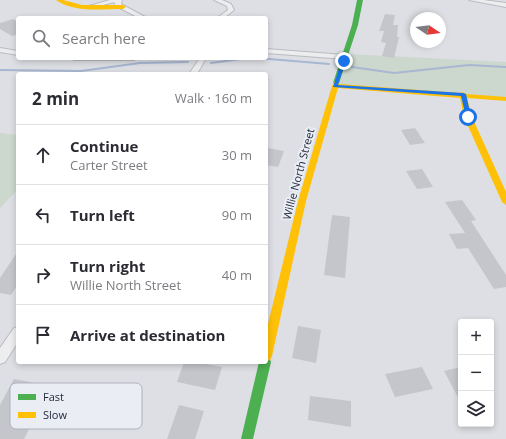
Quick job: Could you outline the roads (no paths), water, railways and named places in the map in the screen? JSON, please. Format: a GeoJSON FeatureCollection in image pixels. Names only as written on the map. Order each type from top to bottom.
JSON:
{"type":"FeatureCollection","features":[{"type":"Feature","properties":{"kind":"street"},"geometry":{"type":"LineString","coordinates":[[59,0],[76,7],[120,2],[141,16]]}},
{"type":"Feature","properties":{"kind":"street"},"geometry":{"type":"LineString","coordinates":[[217,0],[229,6],[231,10],[223,16]]}},
{"type":"Feature","properties":{"kind":"street","name":"Willie North Street"},"geometry":{"type":"LineString","coordinates":[[268,347],[302,201],[335,86],[355,25],[360,0]]}},
{"type":"Feature","properties":{"kind":"street"},"geometry":{"type":"LineString","coordinates":[[472,0],[506,5]]}},
{"type":"Feature","properties":{"kind":"street"},"geometry":{"type":"LineString","coordinates":[[0,50],[16,53]]}},
{"type":"Feature","properties":{"kind":"street"},"geometry":{"type":"LineString","coordinates":[[268,51],[345,58]]}},
{"type":"Feature","properties":{"kind":"street"},"geometry":{"type":"LineString","coordinates":[[194,72],[202,60]]}},
{"type":"Feature","properties":{"kind":"street"},"geometry":{"type":"LineString","coordinates":[[335,86],[463,94],[506,99]]}},
{"type":"Feature","properties":{"kind":"street"},"geometry":{"type":"LineString","coordinates":[[463,94],[468,117],[506,202]]}},
{"type":"Feature","properties":{"kind":"street"},"geometry":{"type":"LineString","coordinates":[[0,358],[16,335]]}},
{"type":"Feature","properties":{"kind":"street"},"geometry":{"type":"LineString","coordinates":[[248,439],[265,364]]}},
{"type":"Feature","properties":{"kind":"waterway"},"geometry":{"type":"LineString","coordinates":[[268,59],[329,64]]}},
{"type":"Feature","properties":{"kind":"waterway"},"geometry":{"type":"LineString","coordinates":[[211,63],[233,60]]}},
{"type":"Feature","properties":{"kind":"waterway"},"geometry":{"type":"LineString","coordinates":[[0,70],[81,71],[140,63],[188,62]]}},
{"type":"Feature","properties":{"kind":"waterway"},"geometry":{"type":"LineString","coordinates":[[352,67],[394,73],[469,65],[506,67]]}}]}
